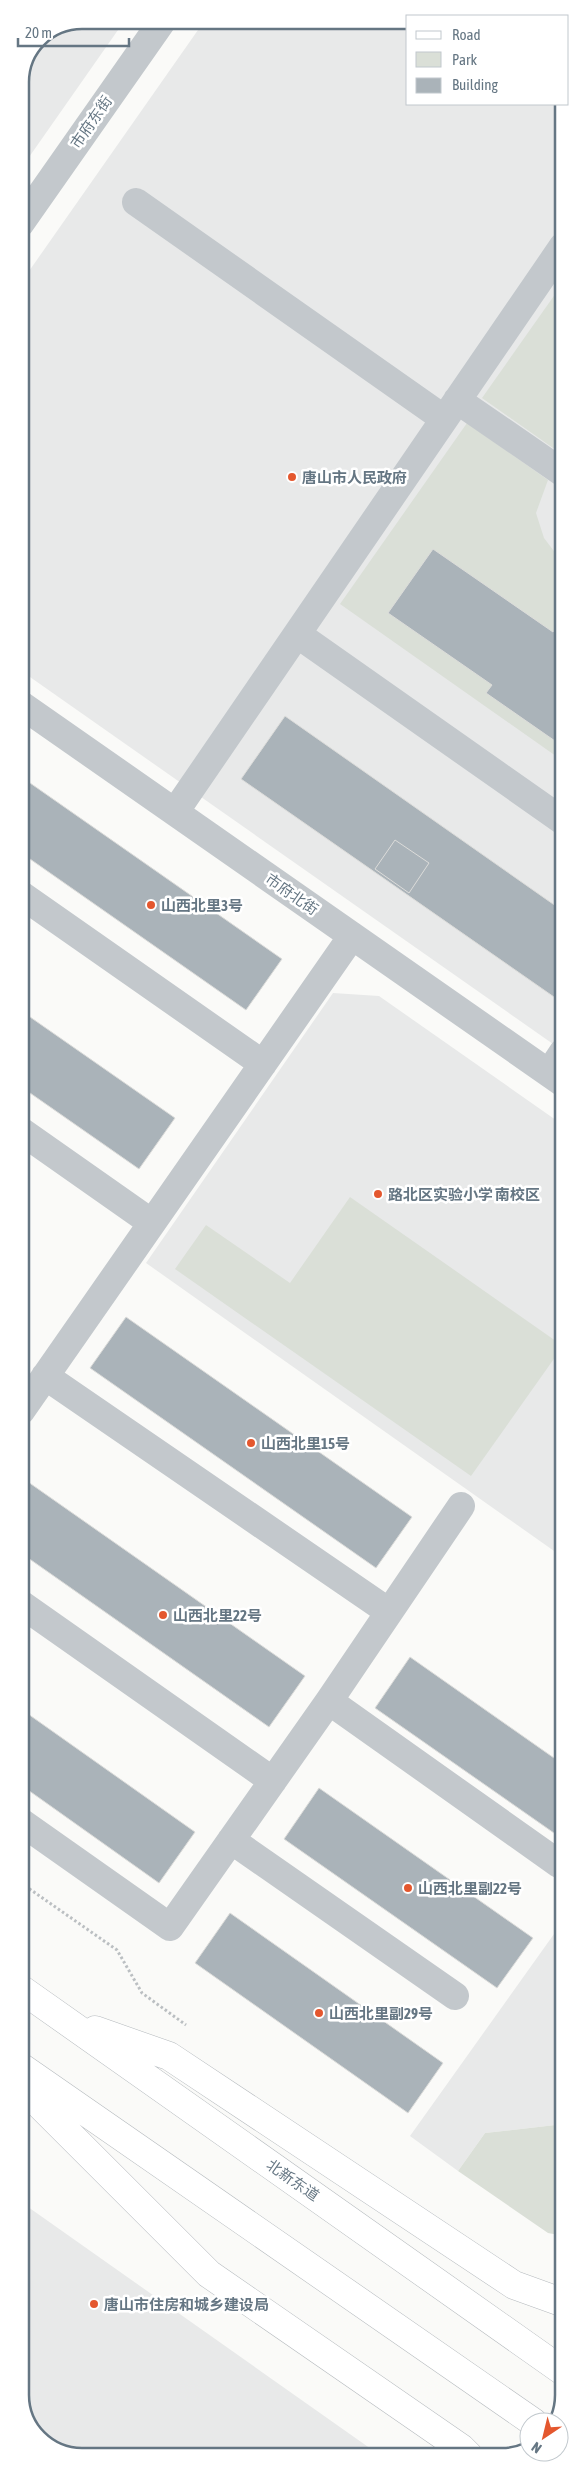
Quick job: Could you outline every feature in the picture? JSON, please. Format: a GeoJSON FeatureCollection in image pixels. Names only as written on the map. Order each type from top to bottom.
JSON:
{"type":"FeatureCollection","features":[{"type":"Feature","properties":{"kind":"main road","name":"北新东道"},"geometry":{"type":"LineString","coordinates":[[29,1994],[555,2366]]}},
{"type":"Feature","properties":{"kind":"main road"},"geometry":{"type":"LineString","coordinates":[[64,2018],[169,2056],[514,2285],[555,2300]]}},
{"type":"Feature","properties":{"kind":"main road"},"geometry":{"type":"LineString","coordinates":[[29,2073],[519,2412]]}},
{"type":"Feature","properties":{"kind":"main road"},"geometry":{"type":"LineString","coordinates":[[29,2094],[208,2274],[461,2448]]}},
{"type":"Feature","properties":{"kind":"street","name":"市府东街"},"geometry":{"type":"LineString","coordinates":[[29,211],[157,29]]}},
{"type":"Feature","properties":{"kind":"street"},"geometry":{"type":"LineString","coordinates":[[136,202],[450,409],[555,468]]}},
{"type":"Feature","properties":{"kind":"street"},"geometry":{"type":"LineString","coordinates":[[175,812],[450,409],[555,260]]}},
{"type":"Feature","properties":{"kind":"street"},"geometry":{"type":"LineString","coordinates":[[297,634],[555,815]]}},
{"type":"Feature","properties":{"kind":"street","name":"市府北街"},"geometry":{"type":"LineString","coordinates":[[29,710],[352,936],[555,1067]]}},
{"type":"Feature","properties":{"kind":"street"},"geometry":{"type":"LineString","coordinates":[[29,900],[263,1064]]}},
{"type":"Feature","properties":{"kind":"street"},"geometry":{"type":"LineString","coordinates":[[29,1399],[352,936]]}},
{"type":"Feature","properties":{"kind":"street"},"geometry":{"type":"LineString","coordinates":[[29,1137],[152,1223]]}},
{"type":"Feature","properties":{"kind":"street"},"geometry":{"type":"LineString","coordinates":[[45,1376],[379,1605]]}},
{"type":"Feature","properties":{"kind":"street"},"geometry":{"type":"LineString","coordinates":[[29,1828],[170,1927],[329,1701],[461,1506]]}},
{"type":"Feature","properties":{"kind":"street"},"geometry":{"type":"LineString","coordinates":[[29,1610],[272,1781]]}},
{"type":"Feature","properties":{"kind":"street"},"geometry":{"type":"LineString","coordinates":[[329,1701],[555,1861]]}},
{"type":"Feature","properties":{"kind":"street"},"geometry":{"type":"LineString","coordinates":[[231,1840],[455,1996]]}},
{"type":"Feature","properties":{"kind":"path"},"geometry":{"type":"LineString","coordinates":[[29,1889],[117,1950]]}},
{"type":"Feature","properties":{"kind":"shaded area"},"geometry":{"type":"Polygon","coordinates":[[[119,29],[29,157],[29,81],[33,61],[38,52],[52,38],[71,30],[119,29]]]}},
{"type":"Feature","properties":{"kind":"shaded area","name":"唐山市人民政府"},"geometry":{"type":"Polygon","coordinates":[[[199,29],[406,29],[406,105],[555,105],[555,1045],[29,676],[29,271],[199,29]]]}},
{"type":"Feature","properties":{"kind":"shaded area","name":"路北区实验小学 南校区"},"geometry":{"type":"Polygon","coordinates":[[[333,993],[379,996],[555,1119],[555,1552],[146,1263],[333,993]]]}},
{"type":"Feature","properties":{"kind":"shaded area"},"geometry":{"type":"Polygon","coordinates":[[[555,1933],[555,2125],[485,2133],[458,2171],[410,2136],[555,1933]]]}},
{"type":"Feature","properties":{"kind":"shaded area","name":"唐山市住房和城乡建设局"},"geometry":{"type":"Polygon","coordinates":[[[29,2208],[370,2448],[78,2448],[61,2444],[52,2439],[36,2422],[30,2406],[29,2396],[29,2208]]]}},
{"type":"Feature","properties":{"kind":"green space"},"geometry":{"type":"Polygon","coordinates":[[[555,294],[555,449],[482,398],[555,294]]]}},
{"type":"Feature","properties":{"kind":"green space"},"geometry":{"type":"Polygon","coordinates":[[[467,423],[548,480],[536,513],[544,538],[555,552],[555,755],[340,604],[467,423]]]}},
{"type":"Feature","properties":{"kind":"green space"},"geometry":{"type":"Polygon","coordinates":[[[350,1197],[555,1340],[555,1357],[471,1476],[175,1269],[206,1225],[290,1283],[350,1197]]]}},
{"type":"Feature","properties":{"kind":"green space"},"geometry":{"type":"Polygon","coordinates":[[[555,2125],[555,2234],[548,2233],[458,2171],[485,2133],[555,2125]]]}},
{"type":"Feature","properties":{"kind":"building"},"geometry":{"type":"Polygon","coordinates":[[[433,549],[553,632],[555,629],[555,741],[486,693],[492,685],[388,613],[433,549]]]}},
{"type":"Feature","properties":{"kind":"building"},"geometry":{"type":"Polygon","coordinates":[[[285,716],[555,905],[555,996],[554,997],[241,779],[285,716]]]}},
{"type":"Feature","properties":{"kind":"building","name":"山西北里3号"},"geometry":{"type":"Polygon","coordinates":[[[29,782],[282,959],[246,1010],[29,858],[29,782]]]}},
{"type":"Feature","properties":{"kind":"building"},"geometry":{"type":"Polygon","coordinates":[[[395,840],[429,863],[409,893],[375,869],[395,840]]]}},
{"type":"Feature","properties":{"kind":"building"},"geometry":{"type":"Polygon","coordinates":[[[29,1016],[175,1118],[139,1169],[29,1092],[29,1016]]]}},
{"type":"Feature","properties":{"kind":"building","name":"山西北里15号"},"geometry":{"type":"Polygon","coordinates":[[[126,1317],[412,1517],[376,1568],[90,1368],[126,1317]]]}},
{"type":"Feature","properties":{"kind":"building","name":"山西北里22号"},"geometry":{"type":"Polygon","coordinates":[[[29,1483],[305,1676],[269,1727],[29,1559],[29,1483]]]}},
{"type":"Feature","properties":{"kind":"building"},"geometry":{"type":"Polygon","coordinates":[[[410,1657],[555,1759],[555,1834],[375,1708],[410,1657]]]}},
{"type":"Feature","properties":{"kind":"building"},"geometry":{"type":"Polygon","coordinates":[[[29,1715],[195,1832],[159,1883],[29,1791],[29,1715]]]}},
{"type":"Feature","properties":{"kind":"building","name":"山西北里副22号"},"geometry":{"type":"Polygon","coordinates":[[[319,1788],[533,1938],[497,1988],[284,1839],[319,1788]]]}},
{"type":"Feature","properties":{"kind":"building","name":"山西北里副29号"},"geometry":{"type":"Polygon","coordinates":[[[230,1913],[443,2063],[408,2113],[195,1963],[230,1913]]]}},
{"type":"Feature","properties":{"kind":"place","name":"唐山市人民政府"},"geometry":{"type":"Point","coordinates":[292,477]}},
{"type":"Feature","properties":{"kind":"place","name":"山西北里3号"},"geometry":{"type":"Point","coordinates":[151,905]}},
{"type":"Feature","properties":{"kind":"place","name":"路北区实验小学 南校区"},"geometry":{"type":"Point","coordinates":[378,1194]}},
{"type":"Feature","properties":{"kind":"place","name":"山西北里15号"},"geometry":{"type":"Point","coordinates":[251,1443]}},
{"type":"Feature","properties":{"kind":"place","name":"山西北里22号"},"geometry":{"type":"Point","coordinates":[163,1615]}},
{"type":"Feature","properties":{"kind":"place","name":"山西北里副22号"},"geometry":{"type":"Point","coordinates":[408,1888]}},
{"type":"Feature","properties":{"kind":"place","name":"山西北里副29号"},"geometry":{"type":"Point","coordinates":[319,2013]}},
{"type":"Feature","properties":{"kind":"place","name":"唐山市住房和城乡建设局"},"geometry":{"type":"Point","coordinates":[94,2304]}}]}
